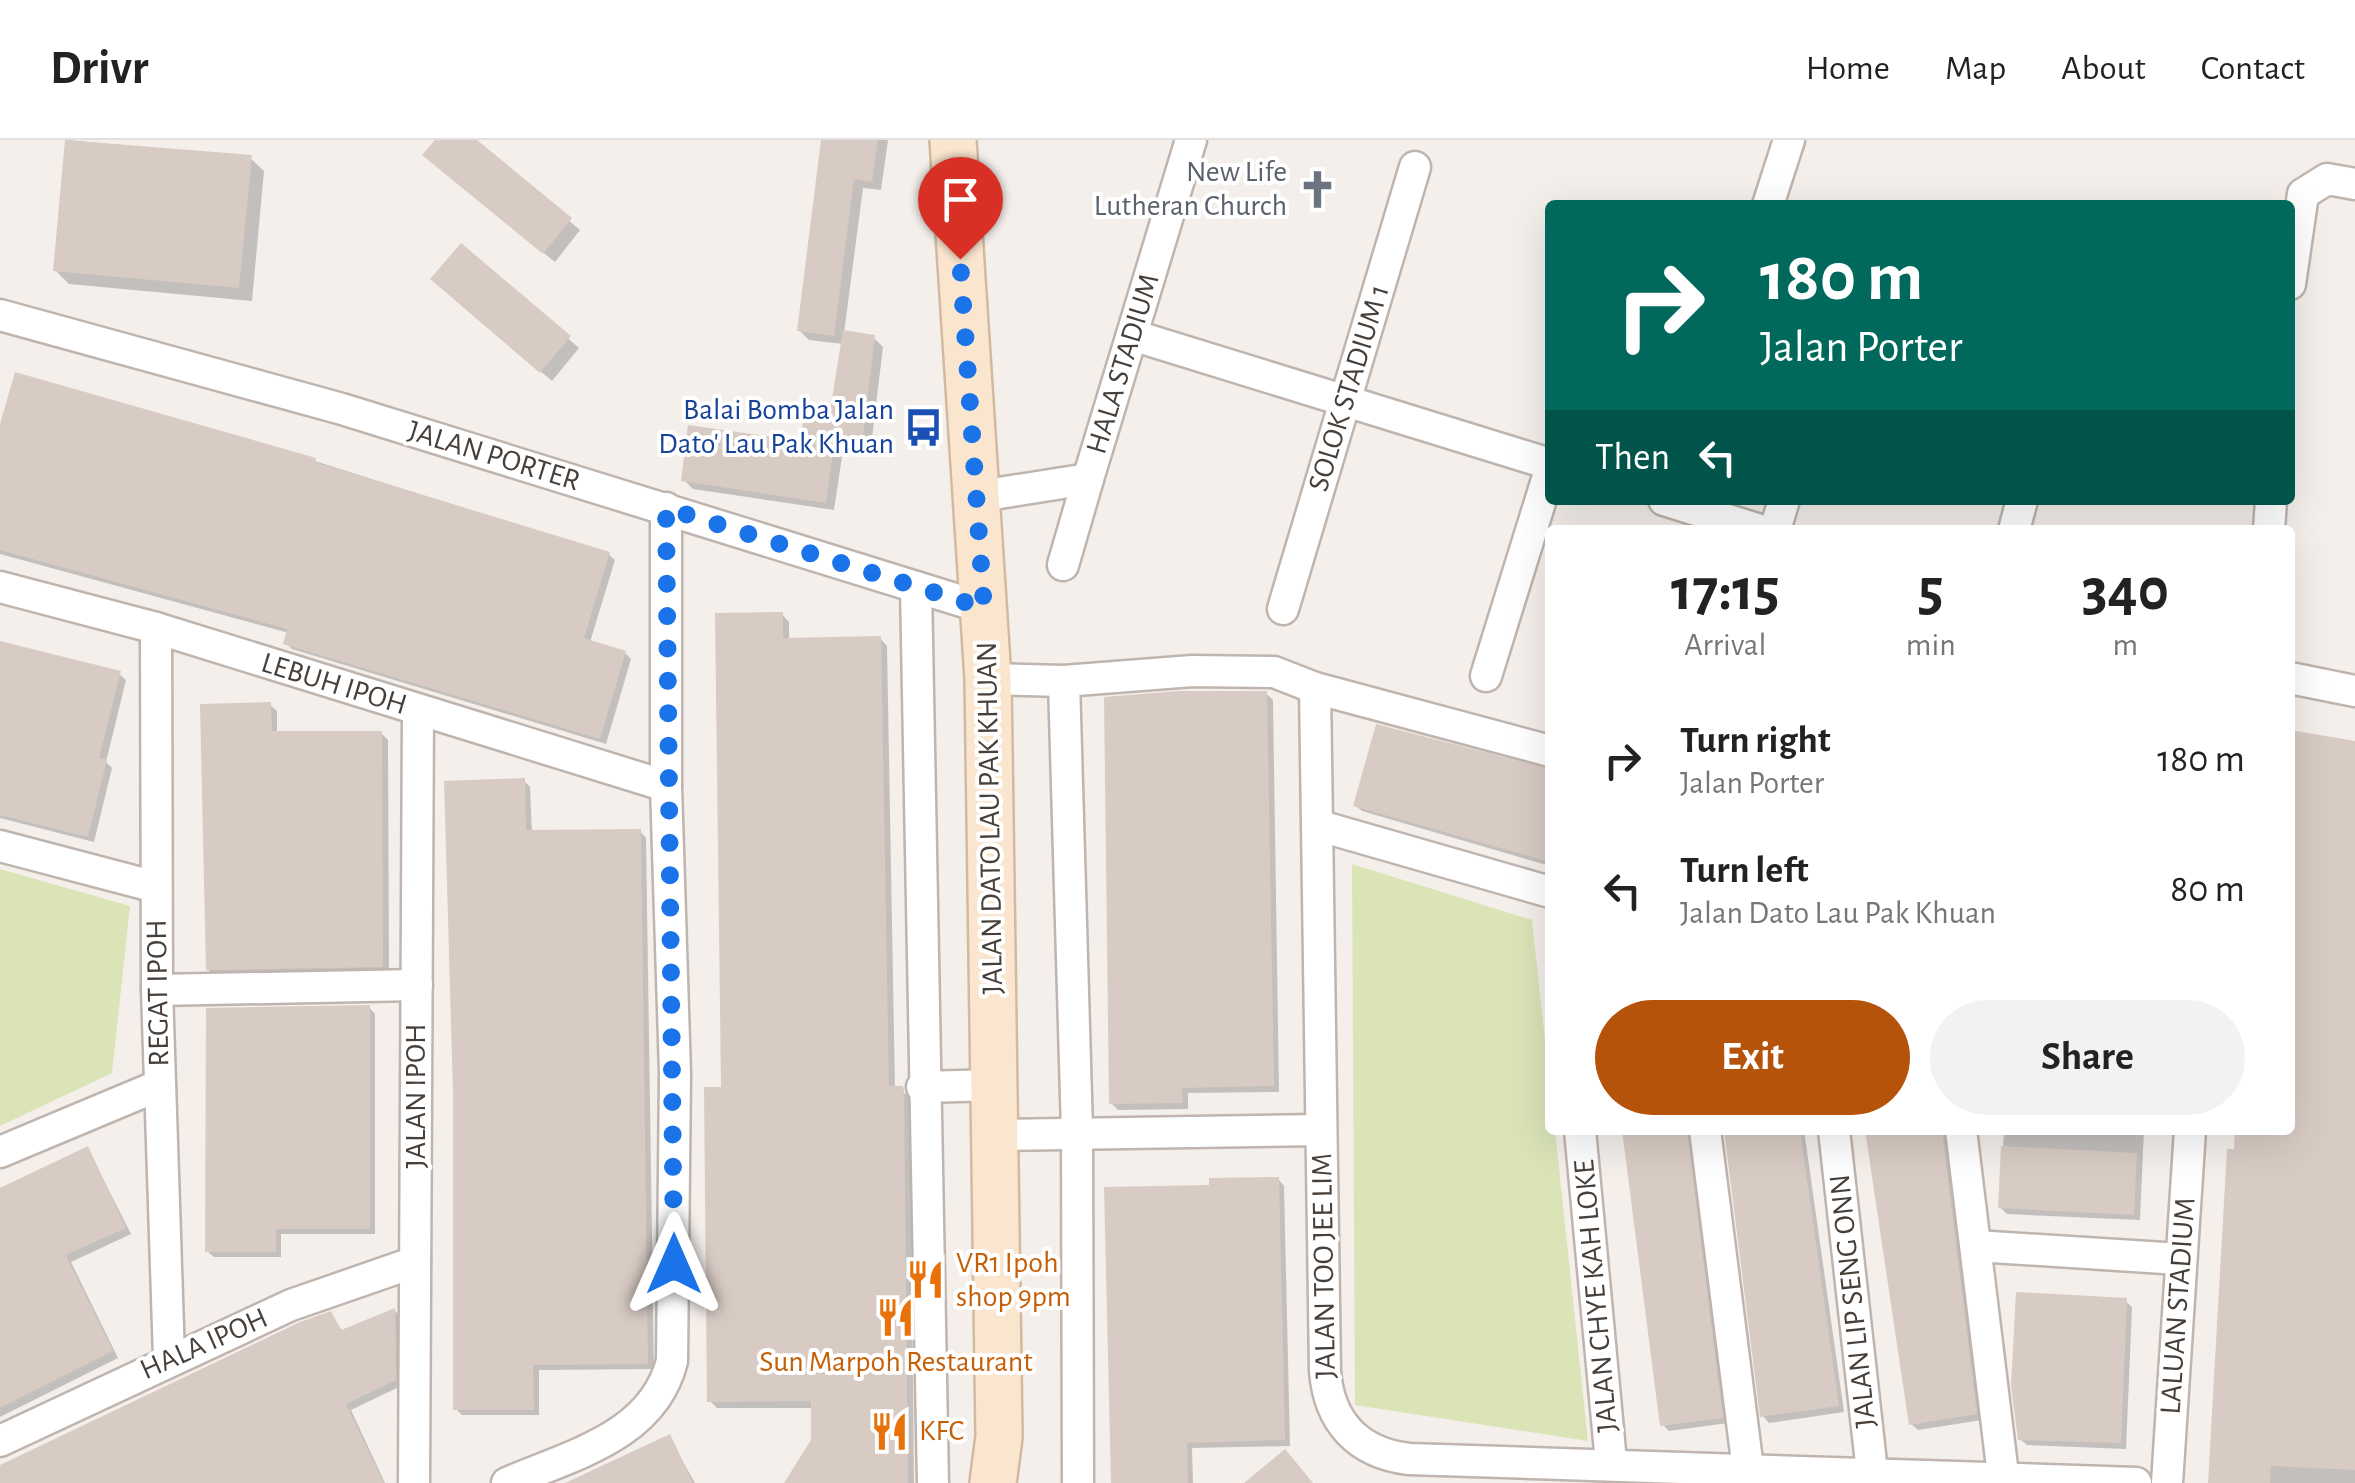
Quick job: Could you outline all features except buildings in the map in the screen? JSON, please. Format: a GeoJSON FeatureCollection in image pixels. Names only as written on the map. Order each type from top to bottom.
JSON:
{"type":"FeatureCollection","features":[{"type":"Feature","properties":{"kind":"main road","name":"JALAN DATO LAU PAK KHUAN"},"geometry":{"type":"LineString","coordinates":[[953,140],[988,678],[999,1437],[993,1483]]}},
{"type":"Feature","properties":{"kind":"main road","name":"JALAN DATO LAU PAK KHUAN"},"geometry":{"type":"LineString","coordinates":[[999,1437],[1012,1483]]}},
{"type":"Feature","properties":{"kind":"street","name":"HALA STADIUM"},"geometry":{"type":"LineString","coordinates":[[974,497],[1088,479],[1192,140]]}},
{"type":"Feature","properties":{"kind":"street"},"geometry":{"type":"LineString","coordinates":[[1769,200],[1789,140]]}},
{"type":"Feature","properties":{"kind":"street","name":"SOLOK STADIUM 1"},"geometry":{"type":"LineString","coordinates":[[1283,610],[1416,167]]}},
{"type":"Feature","properties":{"kind":"street"},"geometry":{"type":"LineString","coordinates":[[2295,249],[2303,194],[2327,179],[2355,184]]}},
{"type":"Feature","properties":{"kind":"street","name":"JALAN PORTER"},"geometry":{"type":"LineString","coordinates":[[0,315],[342,409],[984,608]]}},
{"type":"Feature","properties":{"kind":"street"},"geometry":{"type":"LineString","coordinates":[[1132,335],[1545,465]]}},
{"type":"Feature","properties":{"kind":"street"},"geometry":{"type":"LineString","coordinates":[[1063,564],[1088,479]]}},
{"type":"Feature","properties":{"kind":"street"},"geometry":{"type":"LineString","coordinates":[[1486,676],[1545,483]]}},
{"type":"Feature","properties":{"kind":"street"},"geometry":{"type":"LineString","coordinates":[[1680,505],[1744,525]]}},
{"type":"Feature","properties":{"kind":"street"},"geometry":{"type":"LineString","coordinates":[[507,1483],[633,1425],[660,1396],[672,1361],[675,1073],[666,786],[666,508]]}},
{"type":"Feature","properties":{"kind":"street","name":"LEBUH IPOH"},"geometry":{"type":"LineString","coordinates":[[0,587],[156,628],[666,786]]}},
{"type":"Feature","properties":{"kind":"street"},"geometry":{"type":"LineString","coordinates":[[916,587],[932,1483]]}},
{"type":"Feature","properties":{"kind":"street","name":"REGAT IPOH"},"geometry":{"type":"LineString","coordinates":[[156,628],[156,990],[169,1358]]}},
{"type":"Feature","properties":{"kind":"street"},"geometry":{"type":"LineString","coordinates":[[988,678],[1064,681],[1192,671],[1274,672],[1315,688],[1545,749]]}},
{"type":"Feature","properties":{"kind":"street"},"geometry":{"type":"LineString","coordinates":[[2295,679],[2355,691]]}},
{"type":"Feature","properties":{"kind":"street"},"geometry":{"type":"LineString","coordinates":[[1064,681],[1077,1131],[1078,1483]]}},
{"type":"Feature","properties":{"kind":"street","name":"JALAN TOO JEE LIM"},"geometry":{"type":"LineString","coordinates":[[1315,688],[1320,826],[1324,1371],[1333,1411],[1358,1442],[1388,1457],[1516,1472],[1612,1462],[2136,1483]]}},
{"type":"Feature","properties":{"kind":"street","name":"JALAN IPOH"},"geometry":{"type":"LineString","coordinates":[[414,1483],[418,710]]}},
{"type":"Feature","properties":{"kind":"street"},"geometry":{"type":"LineString","coordinates":[[1320,826],[1545,891]]}},
{"type":"Feature","properties":{"kind":"street"},"geometry":{"type":"LineString","coordinates":[[0,846],[156,887]]}},
{"type":"Feature","properties":{"kind":"street"},"geometry":{"type":"LineString","coordinates":[[156,990],[416,985]]}},
{"type":"Feature","properties":{"kind":"street"},"geometry":{"type":"LineString","coordinates":[[0,1152],[160,1085]]}},
{"type":"Feature","properties":{"kind":"street"},"geometry":{"type":"LineString","coordinates":[[922,1087],[996,1085]]}},
{"type":"Feature","properties":{"kind":"street"},"geometry":{"type":"LineString","coordinates":[[996,1134],[1321,1130]]}},
{"type":"Feature","properties":{"kind":"street","name":"JALAN CHYE KAH LOKE"},"geometry":{"type":"LineString","coordinates":[[1580,1135],[1612,1462]]}},
{"type":"Feature","properties":{"kind":"street"},"geometry":{"type":"LineString","coordinates":[[1706,1135],[1748,1469]]}},
{"type":"Feature","properties":{"kind":"street","name":"JALAN LIP SENG ONN"},"geometry":{"type":"LineString","coordinates":[[1835,1135],[1872,1472]]}},
{"type":"Feature","properties":{"kind":"street"},"geometry":{"type":"LineString","coordinates":[[1961,1135],[2003,1480]]}},
{"type":"Feature","properties":{"kind":"street","name":"LALUAN STADIUM"},"geometry":{"type":"LineString","coordinates":[[2167,1483],[2190,1135]]}},
{"type":"Feature","properties":{"kind":"street"},"geometry":{"type":"LineString","coordinates":[[1976,1246],[2180,1259]]}},
{"type":"Feature","properties":{"kind":"street","name":"HALA IPOH"},"geometry":{"type":"LineString","coordinates":[[0,1441],[169,1358],[291,1305],[415,1262]]}},
{"type":"Feature","properties":{"kind":"green space"},"geometry":{"type":"Polygon","coordinates":[[[1352,864],[1532,920],[1545,1041],[1545,1135],[1556,1135],[1588,1441],[1355,1405],[1352,864]]]}},
{"type":"Feature","properties":{"kind":"green space"},"geometry":{"type":"Polygon","coordinates":[[[0,869],[130,906],[112,1073],[0,1126],[0,869]]]}},
{"type":"Feature","properties":{"kind":"place","name":"New Life Lutheran Church"},"geometry":{"type":"Point","coordinates":[1317,189]}},
{"type":"Feature","properties":{"kind":"place","name":"Balai Bomba Jalan Dato' Lau Pak Khuan"},"geometry":{"type":"Point","coordinates":[924,427]}},
{"type":"Feature","properties":{"kind":"place","name":"VR1 Ipoh shop 9pm"},"geometry":{"type":"Point","coordinates":[926,1280]}},
{"type":"Feature","properties":{"kind":"place","name":"Sun Marpoh Restaurant"},"geometry":{"type":"Point","coordinates":[896,1318]}},
{"type":"Feature","properties":{"kind":"place","name":"KFC"},"geometry":{"type":"Point","coordinates":[889,1431]}},
{"type":"Feature","properties":{"kind":"route"},"geometry":{"type":"LineString","coordinates":[[674,1264],[675,1073],[666,786],[666,508],[984,608],[960,259]]}}]}
